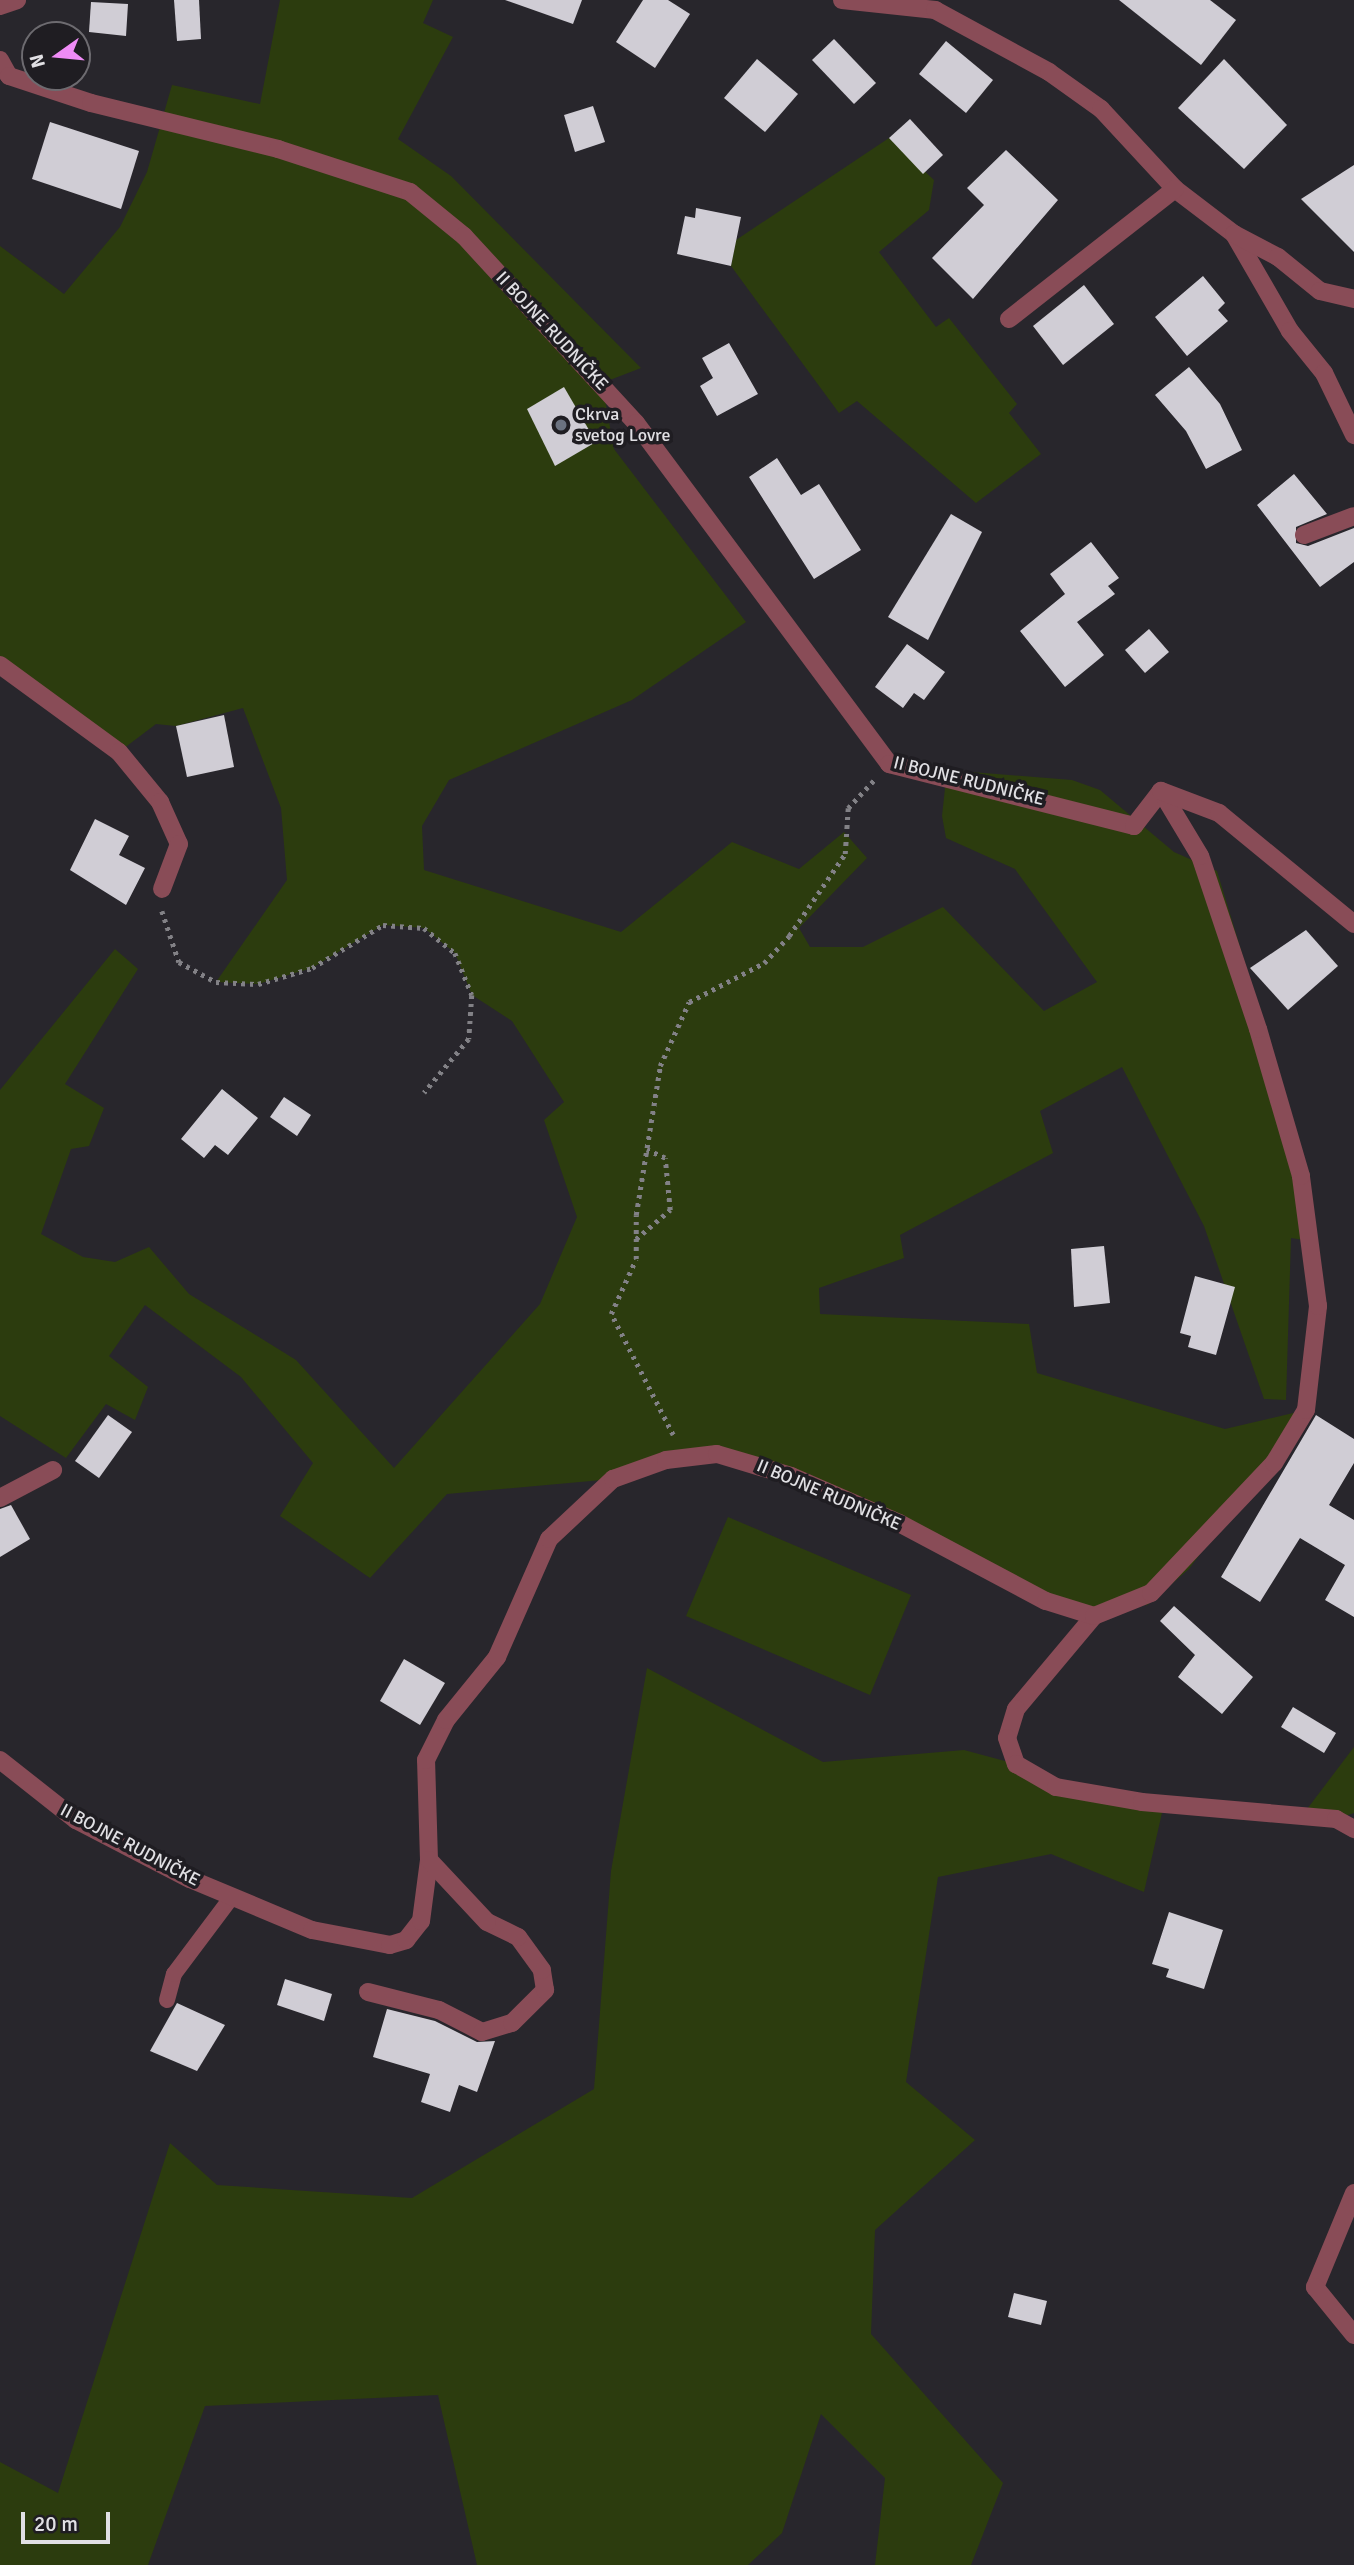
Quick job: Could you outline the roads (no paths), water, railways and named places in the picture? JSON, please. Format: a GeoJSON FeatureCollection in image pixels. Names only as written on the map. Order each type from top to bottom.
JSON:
{"type":"FeatureCollection","features":[{"type":"Feature","properties":{"kind":"street"},"geometry":{"type":"LineString","coordinates":[[0,6],[18,0]]}},
{"type":"Feature","properties":{"kind":"street"},"geometry":{"type":"LineString","coordinates":[[842,0],[935,10],[1049,72],[1101,109],[1175,189],[1234,234],[1278,257],[1320,291],[1354,299]]}},
{"type":"Feature","properties":{"kind":"street","name":"II BOJNE RUDNIČKE"},"geometry":{"type":"LineString","coordinates":[[0,60],[9,76],[91,103],[254,142],[410,192],[464,236],[636,423],[889,764],[1134,826],[1161,791]]}},
{"type":"Feature","properties":{"kind":"street"},"geometry":{"type":"LineString","coordinates":[[1009,319],[1175,189]]}},
{"type":"Feature","properties":{"kind":"street"},"geometry":{"type":"LineString","coordinates":[[1234,234],[1290,331],[1324,373],[1354,435]]}},
{"type":"Feature","properties":{"kind":"street"},"geometry":{"type":"LineString","coordinates":[[1304,535],[1354,516]]}},
{"type":"Feature","properties":{"kind":"street"},"geometry":{"type":"LineString","coordinates":[[0,665],[119,751],[160,802],[180,844],[162,889]]}},
{"type":"Feature","properties":{"kind":"street"},"geometry":{"type":"LineString","coordinates":[[1161,791],[1219,813],[1354,924]]}},
{"type":"Feature","properties":{"kind":"street"},"geometry":{"type":"LineString","coordinates":[[1161,791],[1200,856],[1258,1029],[1301,1176],[1318,1306],[1306,1410],[1274,1463],[1168,1579],[1125,1607],[1094,1616],[1016,1709],[1007,1738],[1016,1764],[1056,1787],[1142,1802],[1336,1819],[1354,1829]]}},
{"type":"Feature","properties":{"kind":"street","name":"II BOJNE RUDNIČKE"},"geometry":{"type":"LineString","coordinates":[[0,1760],[76,1819],[231,1898],[312,1930],[390,1945],[406,1940],[421,1921],[429,1860],[426,1760],[446,1720],[497,1657],[549,1539],[613,1479],[693,1455],[717,1454],[791,1476],[899,1523],[1046,1601],[1094,1616]]}},
{"type":"Feature","properties":{"kind":"street"},"geometry":{"type":"LineString","coordinates":[[0,1498],[52,1470]]}},
{"type":"Feature","properties":{"kind":"street"},"geometry":{"type":"LineString","coordinates":[[368,1992],[439,2010],[482,2032],[512,2023],[545,1990],[542,1970],[518,1937],[487,1922],[429,1860]]}},
{"type":"Feature","properties":{"kind":"street"},"geometry":{"type":"LineString","coordinates":[[1354,2193],[1315,2287],[1354,2335]]}},
{"type":"Feature","properties":{"kind":"lane"},"geometry":{"type":"LineString","coordinates":[[167,2000],[174,1974],[231,1898]]}},
{"type":"Feature","properties":{"kind":"place","name":"Ckrva svetog Lovre"},"geometry":{"type":"Point","coordinates":[561,425]}}]}
